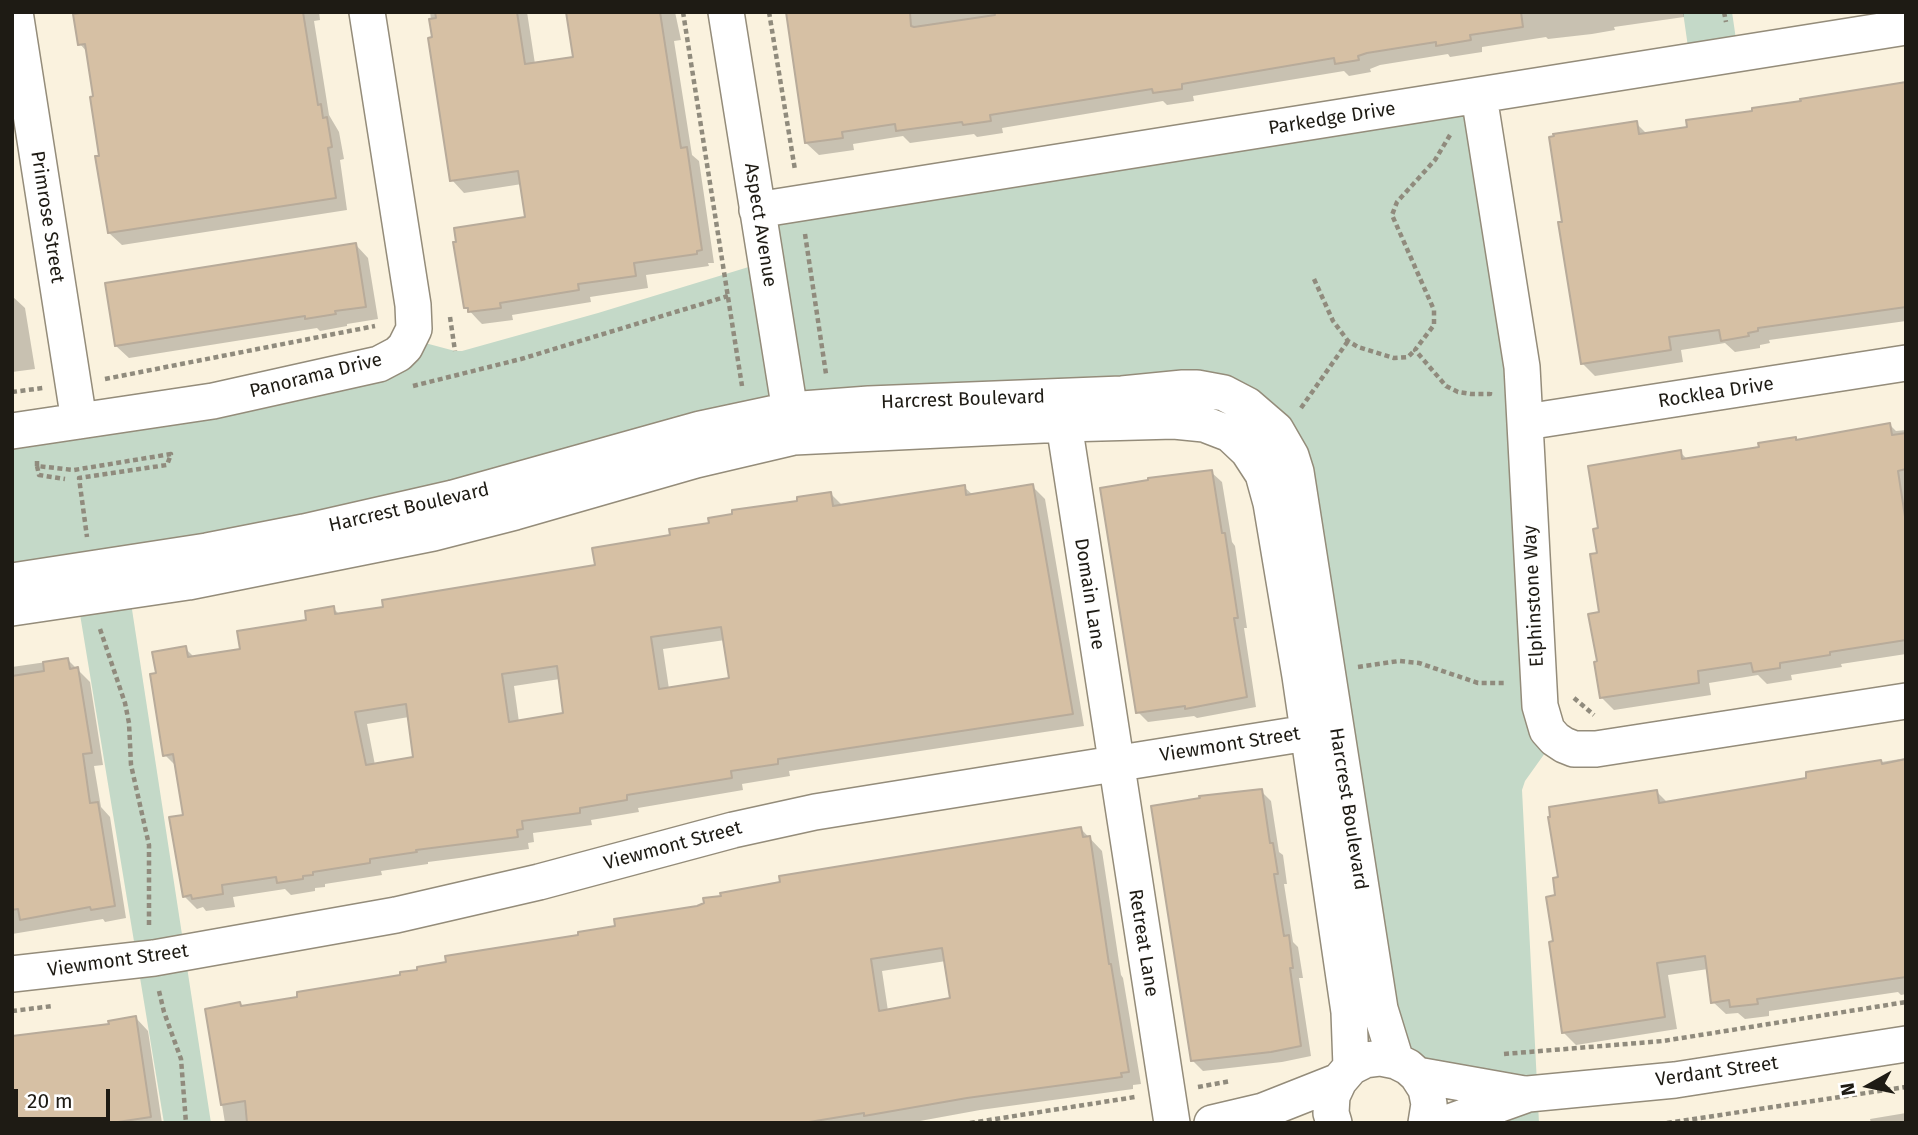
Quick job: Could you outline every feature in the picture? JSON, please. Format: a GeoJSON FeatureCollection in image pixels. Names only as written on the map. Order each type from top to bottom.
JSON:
{"type":"FeatureCollection","features":[{"type":"Feature","properties":{"kind":"street","name":"Primrose Street"},"geometry":{"type":"LineString","coordinates":[[15,12],[79,421]]}},
{"type":"Feature","properties":{"kind":"street","name":"Panorama Drive"},"geometry":{"type":"LineString","coordinates":[[12,431],[213,401],[379,364],[405,347],[414,329],[413,305],[366,12]]}},
{"type":"Feature","properties":{"kind":"street","name":"Aspect Avenue"},"geometry":{"type":"LineString","coordinates":[[726,12],[791,423]]}},
{"type":"Feature","properties":{"kind":"street","name":"Parkedge Drive"},"geometry":{"type":"LineString","coordinates":[[757,210],[1906,27]]}},
{"type":"Feature","properties":{"kind":"street","name":"Elphinstone Way"},"geometry":{"type":"LineString","coordinates":[[1479,96],[1522,367],[1540,706],[1547,730],[1555,739],[1574,749],[1595,749],[1906,701]]}},
{"type":"Feature","properties":{"kind":"street","name":"Rocklea Drive"},"geometry":{"type":"LineString","coordinates":[[1526,422],[1906,363]]}},
{"type":"Feature","properties":{"kind":"street","name":"Harcrest Boulevard"},"geometry":{"type":"LineString","coordinates":[[12,608],[200,580],[433,533],[696,460],[791,423],[895,402],[1135,394],[1182,388],[1211,390],[1236,398],[1276,430],[1291,456],[1296,472],[1349,1012],[1345,1074],[1332,1096],[1331,1113],[1334,1123]]}},
{"type":"Feature","properties":{"kind":"street","name":"Harcrest Boulevard"},"geometry":{"type":"LineString","coordinates":[[12,580],[166,558],[304,532],[453,498],[700,429],[791,423],[1064,424],[1174,421],[1205,424],[1230,434],[1248,451],[1263,474],[1322,731],[1380,1009],[1407,1068],[1426,1089],[1429,1104],[1426,1123]]}},
{"type":"Feature","properties":{"kind":"street","name":"Domain Lane"},"geometry":{"type":"LineString","coordinates":[[1064,424],[1116,763]]}},
{"type":"Feature","properties":{"kind":"street","name":"Viewmont Street"},"geometry":{"type":"LineString","coordinates":[[12,974],[154,958],[312,931],[514,888],[783,818],[1322,731]]}},
{"type":"Feature","properties":{"kind":"street","name":"Retreat Lane"},"geometry":{"type":"LineString","coordinates":[[1116,763],[1172,1123]]}},
{"type":"Feature","properties":{"kind":"street","name":"Verdant Street"},"geometry":{"type":"LineString","coordinates":[[1447,1123],[1528,1094],[1675,1080],[1906,1044]]}},
{"type":"Feature","properties":{"kind":"street","name":"Verdant Street"},"geometry":{"type":"LineString","coordinates":[[1345,1074],[1365,1060],[1381,1058],[1407,1068],[1528,1094]]}},
{"type":"Feature","properties":{"kind":"street"},"geometry":{"type":"LineString","coordinates":[[1212,1123],[1263,1111],[1345,1074]]}},
{"type":"Feature","properties":{"kind":"path"},"geometry":{"type":"LineString","coordinates":[[683,12],[742,387],[733,389]]}},
{"type":"Feature","properties":{"kind":"path"},"geometry":{"type":"LineString","coordinates":[[769,12],[796,177]]}},
{"type":"Feature","properties":{"kind":"path"},"geometry":{"type":"LineString","coordinates":[[1724,12],[1726,22]]}},
{"type":"Feature","properties":{"kind":"path"},"geometry":{"type":"LineString","coordinates":[[1314,279],[1333,321],[1348,341],[1358,347],[1394,358],[1408,357],[1415,350],[1434,325],[1434,310],[1392,215],[1397,202],[1434,160],[1450,135]]}},
{"type":"Feature","properties":{"kind":"path"},"geometry":{"type":"LineString","coordinates":[[804,228],[826,375]]}},
{"type":"Feature","properties":{"kind":"path"},"geometry":{"type":"LineString","coordinates":[[108,378],[381,325]]}},
{"type":"Feature","properties":{"kind":"path"},"geometry":{"type":"LineString","coordinates":[[1298,412],[1348,341]]}},
{"type":"Feature","properties":{"kind":"path"},"geometry":{"type":"LineString","coordinates":[[1415,350],[1446,386],[1458,392],[1490,394],[1489,383]]}},
{"type":"Feature","properties":{"kind":"path"},"geometry":{"type":"LineString","coordinates":[[12,393],[27,391]]}},
{"type":"Feature","properties":{"kind":"path"},"geometry":{"type":"LineString","coordinates":[[37,466],[74,470],[171,454],[167,465],[79,478],[87,538]]}},
{"type":"Feature","properties":{"kind":"path"},"geometry":{"type":"LineString","coordinates":[[36,458],[39,475],[65,479]]}},
{"type":"Feature","properties":{"kind":"path"},"geometry":{"type":"LineString","coordinates":[[75,540],[100,536]]}},
{"type":"Feature","properties":{"kind":"path"},"geometry":{"type":"LineString","coordinates":[[99,619],[125,703],[131,765],[149,845],[150,935]]}},
{"type":"Feature","properties":{"kind":"path"},"geometry":{"type":"LineString","coordinates":[[1347,669],[1399,661],[1419,663],[1478,683],[1513,682]]}},
{"type":"Feature","properties":{"kind":"path"},"geometry":{"type":"LineString","coordinates":[[1573,687],[1577,702],[1594,715]]}},
{"type":"Feature","properties":{"kind":"path"},"geometry":{"type":"LineString","coordinates":[[141,925],[161,921]]}},
{"type":"Feature","properties":{"kind":"path"},"geometry":{"type":"LineString","coordinates":[[158,981],[164,1012],[181,1059],[186,1123]]}},
{"type":"Feature","properties":{"kind":"path"},"geometry":{"type":"LineString","coordinates":[[1194,1087],[1234,1081]]}},
{"type":"Feature","properties":{"kind":"path"},"geometry":{"type":"LineString","coordinates":[[1667,1123],[1906,1087]]}},
{"type":"Feature","properties":{"kind":"path"},"geometry":{"type":"LineString","coordinates":[[970,1123],[1137,1096]]}},
{"type":"Feature","properties":{"kind":"green space"},"geometry":{"type":"Polygon","coordinates":[[[1683,12],[1732,12],[1738,53],[1690,61],[1683,12]]]}},
{"type":"Feature","properties":{"kind":"green space"},"geometry":{"type":"Polygon","coordinates":[[[1479,96],[1555,739],[1525,781],[1522,790],[1539,1123],[1447,1123],[1526,1095],[1408,1067],[1296,472],[1197,388],[125,564],[211,1123],[164,1123],[73,572],[12,581],[12,431],[410,339],[462,351],[598,313],[765,262],[757,210],[1479,96]]]}},
{"type":"Feature","properties":{"kind":"building"},"geometry":{"type":"Polygon","coordinates":[[[303,12],[318,105],[321,104],[323,118],[327,117],[332,147],[328,148],[336,198],[108,233],[95,156],[99,156],[85,44],[78,45],[73,14],[303,12]]]}},
{"type":"Feature","properties":{"kind":"building"},"geometry":{"type":"Polygon","coordinates":[[[435,12],[517,12],[525,64],[573,57],[566,12],[660,12],[681,148],[687,147],[702,250],[697,251],[697,254],[634,263],[636,276],[578,284],[579,290],[500,303],[501,308],[468,312],[468,308],[464,308],[453,242],[456,242],[454,228],[525,217],[518,171],[450,181],[428,38],[432,37],[429,19],[436,18],[435,12]]]}},
{"type":"Feature","properties":{"kind":"building"},"geometry":{"type":"Polygon","coordinates":[[[786,12],[910,12],[911,26],[914,27],[995,15],[994,12],[1521,12],[1523,27],[1470,35],[1471,40],[1436,46],[1436,42],[1367,53],[1358,56],[1359,60],[1335,64],[1334,58],[1182,84],[1182,89],[1153,93],[1152,89],[990,115],[991,121],[896,131],[895,124],[842,132],[843,138],[805,143],[786,12]]]}},
{"type":"Feature","properties":{"kind":"building"},"geometry":{"type":"Polygon","coordinates":[[[1906,82],[1906,307],[1758,328],[1758,331],[1748,333],[1749,336],[1721,341],[1719,330],[1669,337],[1671,350],[1581,364],[1558,222],[1562,222],[1549,137],[1554,136],[1553,134],[1637,121],[1639,134],[1687,127],[1686,120],[1752,111],[1752,108],[1906,82]]]}},
{"type":"Feature","properties":{"kind":"building"},"geometry":{"type":"Polygon","coordinates":[[[356,243],[366,307],[305,319],[305,316],[115,346],[105,283],[356,243]]]}},
{"type":"Feature","properties":{"kind":"building"},"geometry":{"type":"Polygon","coordinates":[[[1890,423],[1892,435],[1906,433],[1906,469],[1898,471],[1906,523],[1906,640],[1780,663],[1780,668],[1753,672],[1751,663],[1698,671],[1699,683],[1600,698],[1594,662],[1597,661],[1588,614],[1599,612],[1590,554],[1597,553],[1593,529],[1598,528],[1588,466],[1681,450],[1682,459],[1759,447],[1758,443],[1796,437],[1796,440],[1890,423]]]}},
{"type":"Feature","properties":{"kind":"building"},"geometry":{"type":"Polygon","coordinates":[[[1212,470],[1222,533],[1225,533],[1238,618],[1234,618],[1247,697],[1185,709],[1185,706],[1136,713],[1100,488],[1148,478],[1212,470]]]}},
{"type":"Feature","properties":{"kind":"building"},"geometry":{"type":"Polygon","coordinates":[[[1033,484],[1073,714],[778,759],[778,764],[731,771],[732,778],[627,795],[627,800],[580,808],[580,813],[522,821],[523,829],[517,830],[518,837],[416,850],[417,852],[370,859],[370,863],[313,872],[313,875],[303,876],[303,879],[277,883],[276,877],[222,885],[223,894],[192,899],[191,895],[183,897],[169,817],[183,815],[173,754],[163,756],[150,674],[156,673],[152,652],[186,646],[188,657],[240,649],[237,631],[306,620],[305,611],[334,606],[335,614],[383,607],[382,600],[595,565],[592,548],[670,535],[669,529],[709,523],[708,518],[732,514],[732,510],[797,501],[797,497],[831,492],[833,506],[965,485],[966,495],[1033,484]],[[721,627],[651,637],[659,689],[729,678],[721,627]],[[557,666],[502,674],[509,722],[563,713],[557,666]],[[406,704],[355,712],[366,765],[413,757],[406,704]]]}},
{"type":"Feature","properties":{"kind":"building"},"geometry":{"type":"Polygon","coordinates":[[[68,658],[70,669],[78,667],[92,753],[83,754],[90,803],[98,802],[115,906],[91,910],[90,907],[20,920],[18,909],[12,910],[12,676],[44,671],[43,662],[68,658]]]}},
{"type":"Feature","properties":{"kind":"building"},"geometry":{"type":"Polygon","coordinates":[[[1906,759],[1906,977],[1757,999],[1758,1004],[1730,1007],[1729,1000],[1711,1003],[1705,956],[1657,963],[1665,1017],[1562,1033],[1549,942],[1553,941],[1546,897],[1555,895],[1553,878],[1558,877],[1548,817],[1549,807],[1657,790],[1659,803],[1806,778],[1806,772],[1881,760],[1882,764],[1906,759]]]}},
{"type":"Feature","properties":{"kind":"building"},"geometry":{"type":"Polygon","coordinates":[[[1262,789],[1270,843],[1273,843],[1278,874],[1274,874],[1284,936],[1289,935],[1293,968],[1290,968],[1301,1046],[1191,1061],[1151,806],[1200,798],[1199,796],[1262,789]]]}},
{"type":"Feature","properties":{"kind":"building"},"geometry":{"type":"Polygon","coordinates":[[[1081,827],[1083,837],[1090,836],[1109,964],[1129,1072],[1121,1073],[1122,1077],[803,1123],[247,1123],[245,1101],[221,1105],[205,1009],[240,1002],[241,1006],[297,997],[297,992],[400,975],[400,972],[417,970],[417,967],[446,962],[445,956],[578,935],[578,932],[615,926],[614,919],[697,906],[704,903],[703,898],[721,896],[720,893],[780,882],[779,876],[1081,827]],[[942,948],[871,959],[879,1011],[950,998],[942,948]]]}},
{"type":"Feature","properties":{"kind":"building"},"geometry":{"type":"Polygon","coordinates":[[[136,1016],[151,1117],[111,1123],[12,1123],[12,1036],[109,1024],[108,1021],[136,1016]]]}}]}
